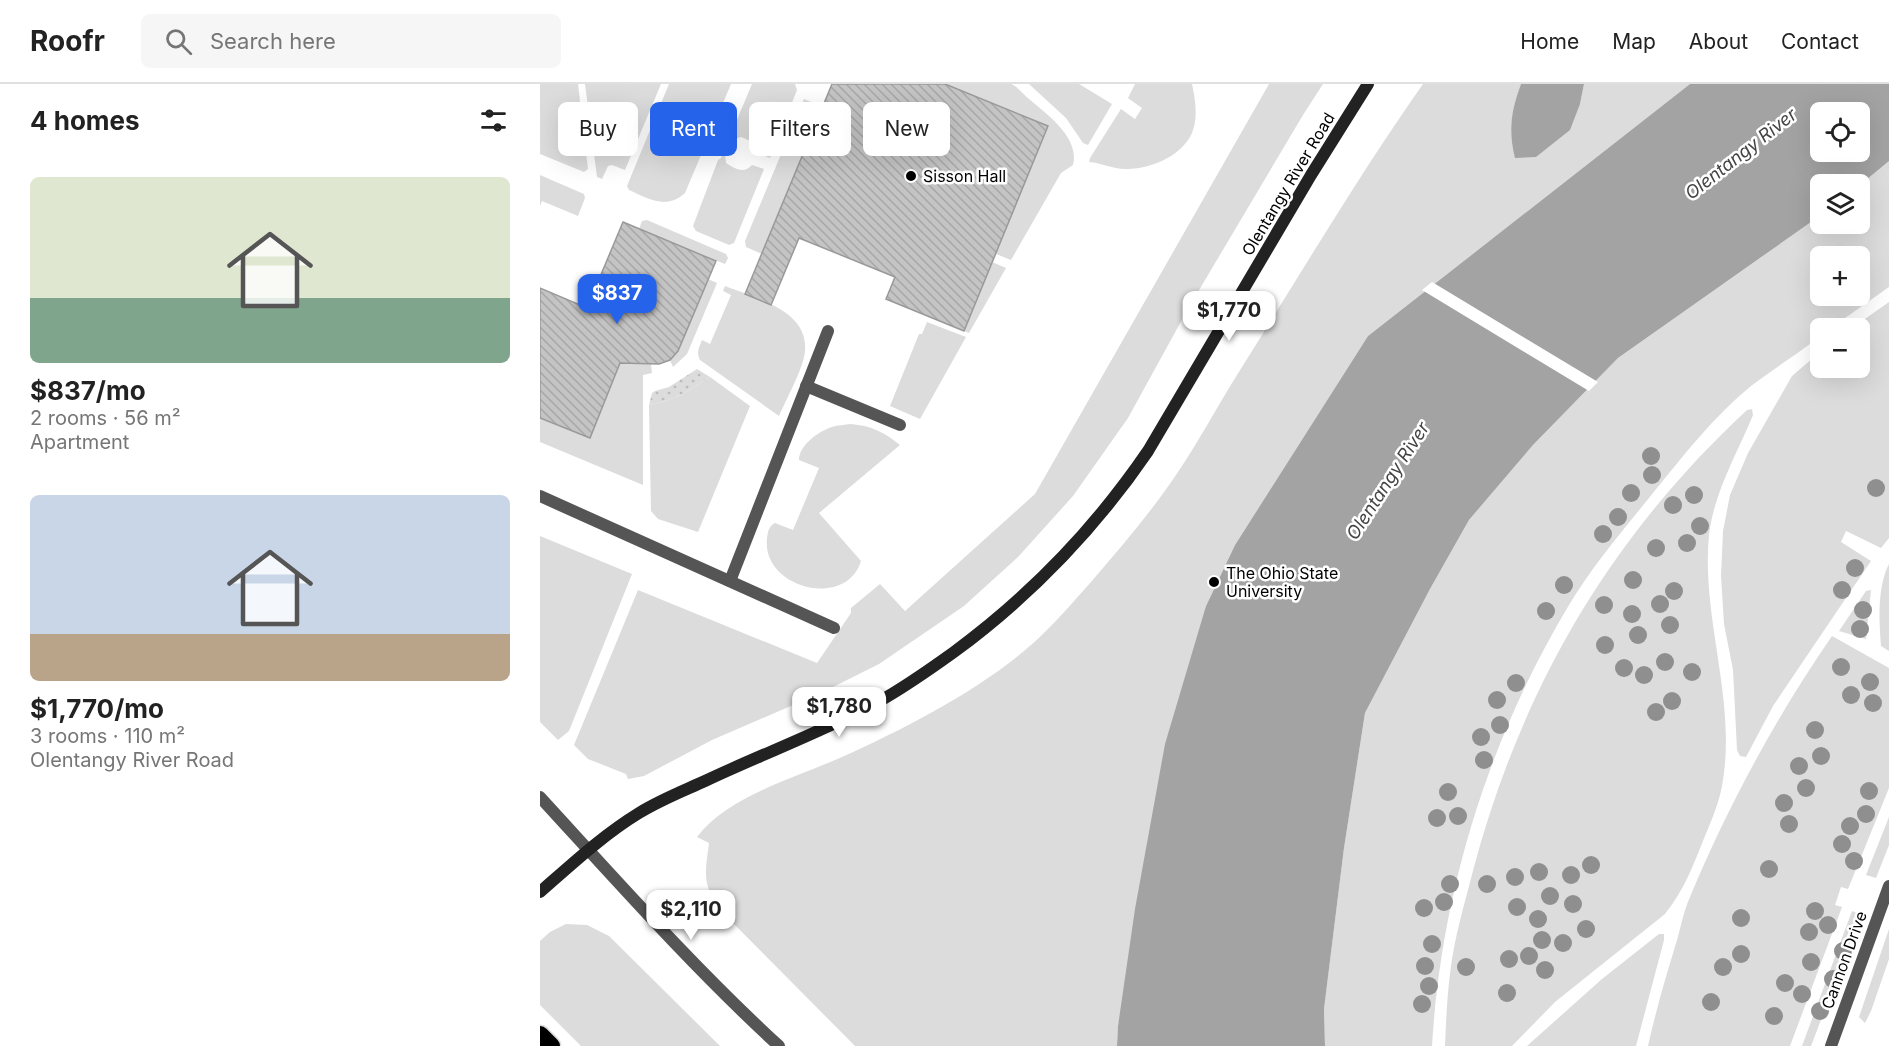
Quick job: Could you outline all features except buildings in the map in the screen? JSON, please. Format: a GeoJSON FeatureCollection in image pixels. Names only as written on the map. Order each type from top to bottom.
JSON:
{"type":"FeatureCollection","features":[{"type":"Feature","properties":{"kind":"highway"},"geometry":{"type":"LineString","coordinates":[[540,1035],[551,1046]]}},
{"type":"Feature","properties":{"kind":"main road","name":"Olentangy River Road"},"geometry":{"type":"LineString","coordinates":[[540,892],[588,850],[640,812],[664,799],[826,727],[879,701],[924,674],[981,632],[1051,571],[1120,491],[1148,451],[1311,175],[1368,84]]}},
{"type":"Feature","properties":{"kind":"street"},"geometry":{"type":"LineString","coordinates":[[730,581],[828,331]]}},
{"type":"Feature","properties":{"kind":"street"},"geometry":{"type":"LineString","coordinates":[[806,386],[900,425]]}},
{"type":"Feature","properties":{"kind":"street"},"geometry":{"type":"LineString","coordinates":[[540,496],[834,628]]}},
{"type":"Feature","properties":{"kind":"street"},"geometry":{"type":"LineString","coordinates":[[540,797],[680,951],[779,1046]]}},
{"type":"Feature","properties":{"kind":"street","name":"Cannon Drive"},"geometry":{"type":"LineString","coordinates":[[1831,1046],[1889,886]]}},
{"type":"Feature","properties":{"kind":"shaded area"},"geometry":{"type":"Polygon","coordinates":[[[540,84],[578,84],[580,102],[558,102],[558,156],[586,156],[588,169],[584,172],[540,154],[540,84]]]}},
{"type":"Feature","properties":{"kind":"shaded area"},"geometry":{"type":"Polygon","coordinates":[[[585,84],[661,84],[653,102],[650,102],[650,110],[638,139],[638,102],[587,102],[585,84]]]}},
{"type":"Feature","properties":{"kind":"shaded area"},"geometry":{"type":"Polygon","coordinates":[[[669,84],[731,84],[723,102],[662,102],[669,84]]]}},
{"type":"Feature","properties":{"kind":"shaded area"},"geometry":{"type":"Polygon","coordinates":[[[752,84],[795,84],[797,90],[792,102],[749,102],[749,140],[741,137],[737,138],[737,120],[752,84]]]}},
{"type":"Feature","properties":{"kind":"shaded area"},"geometry":{"type":"Polygon","coordinates":[[[945,84],[1011,84],[1061,128],[1072,146],[1073,165],[1061,173],[1011,260],[996,254],[945,84]]]}},
{"type":"Feature","properties":{"kind":"shaded area"},"geometry":{"type":"Polygon","coordinates":[[[1029,84],[1079,84],[1112,104],[1088,145],[1083,143],[1066,118],[1029,84]]]}},
{"type":"Feature","properties":{"kind":"shaded area"},"geometry":{"type":"Polygon","coordinates":[[[1135,84],[1192,84],[1195,119],[1189,139],[1175,154],[1145,167],[1121,169],[1089,162],[1121,109],[1135,119],[1142,108],[1128,98],[1135,84]]]}},
{"type":"Feature","properties":{"kind":"shaded area"},"geometry":{"type":"Polygon","coordinates":[[[1269,84],[1323,84],[1189,307],[1128,418],[1073,496],[1018,557],[964,606],[879,664],[823,692],[712,740],[644,776],[628,779],[626,774],[588,759],[574,745],[638,590],[817,663],[851,613],[851,608],[880,584],[905,611],[1035,494],[1269,84]]]}},
{"type":"Feature","properties":{"kind":"shaded area"},"geometry":{"type":"Polygon","coordinates":[[[1423,84],[1521,84],[1515,103],[1511,130],[1516,158],[1580,104],[1584,84],[1690,84],[1368,336],[1235,545],[1206,606],[1118,1026],[1117,1046],[855,1046],[720,910],[710,892],[706,878],[709,843],[697,837],[726,810],[744,799],[866,746],[965,693],[1011,662],[1055,622],[1125,542],[1178,472],[1328,228],[1423,84]]]}},
{"type":"Feature","properties":{"kind":"shaded area"},"geometry":{"type":"Polygon","coordinates":[[[650,130],[650,156],[701,156],[685,193],[671,201],[657,201],[644,197],[629,190],[627,186],[650,130]]]}},
{"type":"Feature","properties":{"kind":"shaded area"},"geometry":{"type":"Polygon","coordinates":[[[594,156],[631,156],[625,170],[612,165],[608,166],[602,179],[597,177],[594,156]]]}},
{"type":"Feature","properties":{"kind":"shaded area"},"geometry":{"type":"Polygon","coordinates":[[[725,156],[726,163],[736,169],[743,170],[752,165],[764,169],[734,243],[729,245],[696,231],[693,226],[718,160],[725,156]]]}},
{"type":"Feature","properties":{"kind":"shaded area"},"geometry":{"type":"Polygon","coordinates":[[[780,156],[803,156],[762,254],[746,247],[745,241],[780,156]]]}},
{"type":"Feature","properties":{"kind":"shaded area"},"geometry":{"type":"Polygon","coordinates":[[[1889,161],[1889,287],[1870,300],[1870,246],[1810,246],[1810,306],[1862,306],[1845,318],[1810,318],[1810,344],[1751,386],[1712,423],[1598,561],[1569,605],[1541,656],[1515,708],[1493,762],[1458,874],[1437,988],[1432,1046],[1325,1046],[1324,1009],[1344,848],[1365,713],[1469,520],[1533,445],[1618,358],[1810,223],[1810,234],[1870,234],[1870,177],[1889,161]]]}},
{"type":"Feature","properties":{"kind":"shaded area"},"geometry":{"type":"Polygon","coordinates":[[[540,175],[584,194],[585,198],[578,216],[542,201],[540,206],[540,175]]]}},
{"type":"Feature","properties":{"kind":"shaded area"},"geometry":{"type":"Polygon","coordinates":[[[647,220],[726,254],[728,258],[725,264],[639,229],[642,221],[647,220]]]}},
{"type":"Feature","properties":{"kind":"shaded area"},"geometry":{"type":"Polygon","coordinates":[[[992,262],[1006,268],[969,333],[964,331],[992,262]]]}},
{"type":"Feature","properties":{"kind":"shaded area"},"geometry":{"type":"Polygon","coordinates":[[[708,279],[717,283],[687,354],[673,367],[670,360],[678,351],[708,279]]]}},
{"type":"Feature","properties":{"kind":"shaded area"},"geometry":{"type":"Polygon","coordinates":[[[725,286],[778,308],[798,325],[804,337],[805,351],[802,366],[779,416],[700,360],[698,350],[702,340],[710,344],[731,295],[723,291],[725,286]]]}},
{"type":"Feature","properties":{"kind":"shaded area"},"geometry":{"type":"Polygon","coordinates":[[[1889,302],[1889,538],[1881,548],[1846,531],[1841,542],[1871,561],[1773,706],[1746,757],[1740,756],[1737,750],[1733,670],[1724,624],[1721,576],[1723,531],[1730,495],[1748,453],[1792,376],[1810,360],[1810,378],[1870,378],[1870,318],[1866,318],[1889,302]]]}},
{"type":"Feature","properties":{"kind":"shaded area"},"geometry":{"type":"Polygon","coordinates":[[[927,322],[966,337],[920,419],[890,406],[919,334],[922,334],[927,322]]]}},
{"type":"Feature","properties":{"kind":"shaded area"},"geometry":{"type":"Polygon","coordinates":[[[622,359],[633,363],[651,364],[652,373],[643,375],[643,485],[540,442],[540,418],[590,438],[622,359]]]}},
{"type":"Feature","properties":{"kind":"shaded area"},"geometry":{"type":"Polygon","coordinates":[[[697,369],[710,377],[675,398],[649,405],[652,393],[669,387],[697,369]]]}},
{"type":"Feature","properties":{"kind":"shaded area"},"geometry":{"type":"Polygon","coordinates":[[[710,377],[750,406],[698,532],[658,519],[651,511],[649,405],[675,398],[710,377]]]}},
{"type":"Feature","properties":{"kind":"shaded area"},"geometry":{"type":"Polygon","coordinates":[[[1752,409],[1753,415],[1721,488],[1709,535],[1710,596],[1722,688],[1726,749],[1722,788],[1687,879],[1665,914],[1555,1002],[1512,1046],[1445,1046],[1452,961],[1474,867],[1494,801],[1545,677],[1577,619],[1613,563],[1653,510],[1698,459],[1747,410],[1752,409]]]}},
{"type":"Feature","properties":{"kind":"shaded area"},"geometry":{"type":"Polygon","coordinates":[[[851,424],[877,430],[900,445],[819,513],[861,561],[852,576],[839,585],[823,588],[806,587],[790,580],[777,570],[769,555],[768,531],[775,523],[793,530],[819,468],[799,460],[802,449],[816,435],[827,429],[851,424]]]}},
{"type":"Feature","properties":{"kind":"shaded area"},"geometry":{"type":"Polygon","coordinates":[[[540,536],[632,574],[569,731],[558,740],[540,722],[540,536]]]}},
{"type":"Feature","properties":{"kind":"shaded area"},"geometry":{"type":"Polygon","coordinates":[[[1889,564],[1889,651],[1881,646],[1879,615],[1882,583],[1889,564]]]}},
{"type":"Feature","properties":{"kind":"shaded area"},"geometry":{"type":"Polygon","coordinates":[[[1871,590],[1866,639],[1839,631],[1866,591],[1871,590]]]}},
{"type":"Feature","properties":{"kind":"shaded area"},"geometry":{"type":"Polygon","coordinates":[[[1832,636],[1889,668],[1889,788],[1848,889],[1841,887],[1835,905],[1842,907],[1790,1046],[1648,1046],[1684,913],[1720,829],[1772,730],[1832,636]]]}},
{"type":"Feature","properties":{"kind":"shaded area"},"geometry":{"type":"Polygon","coordinates":[[[1889,817],[1889,845],[1876,878],[1866,875],[1889,817]]]}},
{"type":"Feature","properties":{"kind":"shaded area"},"geometry":{"type":"Polygon","coordinates":[[[1852,911],[1861,915],[1811,1046],[1802,1046],[1852,911]]]}},
{"type":"Feature","properties":{"kind":"shaded area"},"geometry":{"type":"Polygon","coordinates":[[[566,924],[587,925],[609,936],[720,1046],[581,1046],[540,1005],[540,941],[550,932],[566,924]]]}},
{"type":"Feature","properties":{"kind":"shaded area"},"geometry":{"type":"Polygon","coordinates":[[[1889,929],[1889,959],[1865,1023],[1859,1017],[1889,929]]]}},
{"type":"Feature","properties":{"kind":"shaded area"},"geometry":{"type":"Polygon","coordinates":[[[1659,934],[1664,934],[1664,940],[1636,1046],[1527,1046],[1602,979],[1659,934]]]}},
{"type":"Feature","properties":{"kind":"water"},"geometry":{"type":"Polygon","coordinates":[[[1521,84],[1584,84],[1580,104],[1570,130],[1536,157],[1515,158],[1512,121],[1521,84]]]}},
{"type":"Feature","properties":{"kind":"water","name":"Olentangy River"},"geometry":{"type":"Polygon","coordinates":[[[1690,84],[1889,84],[1889,161],[1870,177],[1870,174],[1810,174],[1810,223],[1618,358],[1533,445],[1469,520],[1365,713],[1344,848],[1324,1009],[1325,1046],[1117,1046],[1135,909],[1165,744],[1206,606],[1235,545],[1368,336],[1690,84]]]}},
{"type":"Feature","properties":{"kind":"pier"},"geometry":{"type":"Polygon","coordinates":[[[1432,282],[1598,382],[1589,391],[1422,290],[1432,282]]]}},
{"type":"Feature","properties":{"kind":"place","name":"Sisson Hall"},"geometry":{"type":"Point","coordinates":[911,176]}},
{"type":"Feature","properties":{"kind":"place","name":"The Ohio State University"},"geometry":{"type":"Point","coordinates":[1214,582]}}]}
